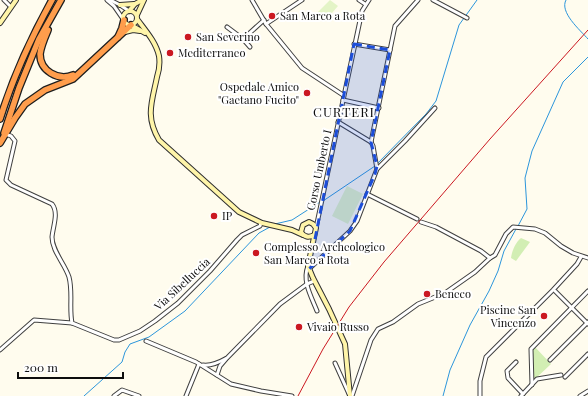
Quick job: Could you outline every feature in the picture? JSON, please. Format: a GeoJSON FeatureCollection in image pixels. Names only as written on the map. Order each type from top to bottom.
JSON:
{"type":"FeatureCollection","features":[{"type":"Feature","properties":{"kind":"highway"},"geometry":{"type":"LineString","coordinates":[[0,119],[19,64],[52,0]]}},
{"type":"Feature","properties":{"kind":"highway"},"geometry":{"type":"LineString","coordinates":[[0,144],[18,88],[39,39],[61,0]]}},
{"type":"Feature","properties":{"kind":"highway"},"geometry":{"type":"LineString","coordinates":[[55,11],[40,54],[42,64],[48,71],[60,77],[68,77],[80,72]]}},
{"type":"Feature","properties":{"kind":"highway"},"geometry":{"type":"LineString","coordinates":[[117,38],[124,20]]}},
{"type":"Feature","properties":{"kind":"highway"},"geometry":{"type":"LineString","coordinates":[[0,144],[15,118],[26,104],[45,90],[73,79],[132,25]]}},
{"type":"Feature","properties":{"kind":"highway"},"geometry":{"type":"LineString","coordinates":[[0,114],[5,103]]}},
{"type":"Feature","properties":{"kind":"main road"},"geometry":{"type":"LineString","coordinates":[[0,23],[16,0]]}},
{"type":"Feature","properties":{"kind":"main road"},"geometry":{"type":"LineString","coordinates":[[120,5],[135,4],[143,0]]}},
{"type":"Feature","properties":{"kind":"main road"},"geometry":{"type":"LineString","coordinates":[[132,25],[136,23],[143,0]]}},
{"type":"Feature","properties":{"kind":"main road"},"geometry":{"type":"LineString","coordinates":[[135,4],[124,15],[124,20],[127,25],[132,25],[147,34]]}},
{"type":"Feature","properties":{"kind":"main road"},"geometry":{"type":"LineString","coordinates":[[129,11],[134,12],[155,46],[159,58],[158,74],[151,110],[151,121],[159,140],[239,212],[272,227],[292,230],[305,236],[314,234]]}},
{"type":"Feature","properties":{"kind":"main road"},"geometry":{"type":"LineString","coordinates":[[125,32],[133,30],[141,31]]}},
{"type":"Feature","properties":{"kind":"main road"},"geometry":{"type":"LineString","coordinates":[[292,230],[301,227],[304,223],[311,223],[316,228],[309,268],[345,344],[351,396]]}},
{"type":"Feature","properties":{"kind":"main road"},"geometry":{"type":"LineString","coordinates":[[301,227],[305,236],[312,245]]}},
{"type":"Feature","properties":{"kind":"street"},"geometry":{"type":"LineString","coordinates":[[4,0],[11,7]]}},
{"type":"Feature","properties":{"kind":"street"},"geometry":{"type":"LineString","coordinates":[[108,0],[129,11]]}},
{"type":"Feature","properties":{"kind":"street"},"geometry":{"type":"LineString","coordinates":[[108,0],[124,20]]}},
{"type":"Feature","properties":{"kind":"street"},"geometry":{"type":"LineString","coordinates":[[252,0],[266,24],[302,68],[343,95]]}},
{"type":"Feature","properties":{"kind":"street"},"geometry":{"type":"LineString","coordinates":[[266,24],[302,0]]}},
{"type":"Feature","properties":{"kind":"street"},"geometry":{"type":"LineString","coordinates":[[359,0],[365,4]]}},
{"type":"Feature","properties":{"kind":"street","name":"Corso Umberto I"},"geometry":{"type":"LineString","coordinates":[[316,228],[354,44],[362,11],[365,4],[369,0]]}},
{"type":"Feature","properties":{"kind":"street"},"geometry":{"type":"LineString","coordinates":[[371,142],[395,26],[418,0]]}},
{"type":"Feature","properties":{"kind":"street"},"geometry":{"type":"LineString","coordinates":[[433,0],[467,18]]}},
{"type":"Feature","properties":{"kind":"street"},"geometry":{"type":"LineString","coordinates":[[242,39],[264,20]]}},
{"type":"Feature","properties":{"kind":"street"},"geometry":{"type":"LineString","coordinates":[[227,27],[250,47]]}},
{"type":"Feature","properties":{"kind":"street"},"geometry":{"type":"LineString","coordinates":[[354,44],[390,50]]}},
{"type":"Feature","properties":{"kind":"street"},"geometry":{"type":"LineString","coordinates":[[343,100],[379,108]]}},
{"type":"Feature","properties":{"kind":"street"},"geometry":{"type":"LineString","coordinates":[[316,311],[307,284],[306,272],[350,231],[357,220],[377,167],[435,108]]}},
{"type":"Feature","properties":{"kind":"street"},"geometry":{"type":"LineString","coordinates":[[338,122],[371,142],[374,146],[377,167]]}},
{"type":"Feature","properties":{"kind":"street"},"geometry":{"type":"LineString","coordinates":[[8,135],[15,141],[6,180],[11,185],[52,204],[55,208],[52,238],[53,245],[70,281],[72,323]]}},
{"type":"Feature","properties":{"kind":"street"},"geometry":{"type":"LineString","coordinates":[[367,194],[417,219]]}},
{"type":"Feature","properties":{"kind":"street"},"geometry":{"type":"LineString","coordinates":[[311,223],[318,219]]}},
{"type":"Feature","properties":{"kind":"street"},"geometry":{"type":"LineString","coordinates":[[421,222],[436,227],[481,251],[490,258]]}},
{"type":"Feature","properties":{"kind":"street","name":"Via Sibelluccia"},"geometry":{"type":"LineString","coordinates":[[0,350],[34,320],[72,323],[114,340],[119,340],[140,331],[178,303],[242,235],[260,226],[261,223]]}},
{"type":"Feature","properties":{"kind":"street"},"geometry":{"type":"LineString","coordinates":[[351,396],[357,385],[371,340],[378,330],[393,322],[418,304],[445,293],[475,272],[495,255],[506,234],[515,226],[535,229],[545,233],[561,246],[588,258]]}},
{"type":"Feature","properties":{"kind":"street"},"geometry":{"type":"LineString","coordinates":[[480,396],[480,381],[486,357],[553,290],[577,264],[582,256]]}},
{"type":"Feature","properties":{"kind":"street"},"geometry":{"type":"LineString","coordinates":[[217,375],[220,366],[227,358],[280,304],[307,284],[314,281]]}},
{"type":"Feature","properties":{"kind":"street"},"geometry":{"type":"LineString","coordinates":[[550,360],[588,323],[555,291]]}},
{"type":"Feature","properties":{"kind":"street"},"geometry":{"type":"LineString","coordinates":[[532,385],[531,349],[588,291]]}},
{"type":"Feature","properties":{"kind":"street"},"geometry":{"type":"LineString","coordinates":[[146,341],[207,366],[227,358]]}},
{"type":"Feature","properties":{"kind":"street"},"geometry":{"type":"LineString","coordinates":[[565,377],[588,354]]}},
{"type":"Feature","properties":{"kind":"street"},"geometry":{"type":"LineString","coordinates":[[516,362],[507,371],[508,378],[522,395],[537,379],[561,375]]}},
{"type":"Feature","properties":{"kind":"street"},"geometry":{"type":"LineString","coordinates":[[335,363],[351,396]]}},
{"type":"Feature","properties":{"kind":"street"},"geometry":{"type":"LineString","coordinates":[[200,364],[226,382],[238,386],[292,396]]}},
{"type":"Feature","properties":{"kind":"street"},"geometry":{"type":"LineString","coordinates":[[186,396],[200,364]]}},
{"type":"Feature","properties":{"kind":"street"},"geometry":{"type":"LineString","coordinates":[[349,387],[357,385]]}},
{"type":"Feature","properties":{"kind":"street"},"geometry":{"type":"LineString","coordinates":[[114,396],[120,390],[124,390],[139,396]]}},
{"type":"Feature","properties":{"kind":"street"},"geometry":{"type":"LineString","coordinates":[[580,396],[588,391]]}},
{"type":"Feature","properties":{"kind":"highlighted area"},"geometry":{"type":"Polygon","coordinates":[[[354,44],[390,50],[371,142],[377,166],[375,174],[350,231],[309,269],[354,44]]]}},
{"type":"Feature","properties":{"kind":"green space"},"geometry":{"type":"Polygon","coordinates":[[[330,0],[338,6],[325,21],[317,13],[330,0]]]}},
{"type":"Feature","properties":{"kind":"green space"},"geometry":{"type":"Polygon","coordinates":[[[347,186],[363,194],[348,224],[332,216],[347,186]]]}},
{"type":"Feature","properties":{"kind":"green space"},"geometry":{"type":"Polygon","coordinates":[[[521,238],[530,242],[516,261],[511,258],[511,255],[515,245],[521,238]]]}},
{"type":"Feature","properties":{"kind":"green space"},"geometry":{"type":"Polygon","coordinates":[[[535,347],[551,364],[534,380],[532,350],[535,347]]]}},
{"type":"Feature","properties":{"kind":"waterway"},"geometry":{"type":"LineString","coordinates":[[377,164],[426,114],[436,101],[459,25],[477,0]]}},
{"type":"Feature","properties":{"kind":"waterway"},"geometry":{"type":"LineString","coordinates":[[566,0],[565,10],[571,21],[588,39]]}},
{"type":"Feature","properties":{"kind":"waterway"},"geometry":{"type":"LineString","coordinates":[[518,226],[527,209],[525,178],[532,151],[563,82],[588,57]]}},
{"type":"Feature","properties":{"kind":"waterway"},"geometry":{"type":"LineString","coordinates":[[323,201],[375,166]]}},
{"type":"Feature","properties":{"kind":"waterway"},"geometry":{"type":"LineString","coordinates":[[275,224],[292,220],[320,202]]}},
{"type":"Feature","properties":{"kind":"waterway"},"geometry":{"type":"LineString","coordinates":[[84,396],[122,362],[125,352],[130,344],[149,337],[185,311],[259,233],[270,227]]}},
{"type":"Feature","properties":{"kind":"waterway"},"geometry":{"type":"LineString","coordinates":[[443,396],[450,370],[470,325],[489,291],[498,271],[504,251],[516,229]]}},
{"type":"Feature","properties":{"kind":"railway"},"geometry":{"type":"LineString","coordinates":[[298,396],[323,349],[349,307],[384,262],[490,139],[588,30]]}},
{"type":"Feature","properties":{"kind":"place","name":"San Marco a Rota"},"geometry":{"type":"Point","coordinates":[272,16]}},
{"type":"Feature","properties":{"kind":"place","name":"San Severino"},"geometry":{"type":"Point","coordinates":[188,37]}},
{"type":"Feature","properties":{"kind":"place","name":"Mediterraneo"},"geometry":{"type":"Point","coordinates":[170,53]}},
{"type":"Feature","properties":{"kind":"place","name":"Ospedale Amico \"Gaetano Fucito\""},"geometry":{"type":"Point","coordinates":[307,93]}},
{"type":"Feature","properties":{"kind":"place","name":"IP"},"geometry":{"type":"Point","coordinates":[214,216]}},
{"type":"Feature","properties":{"kind":"place","name":"Complesso Archeologico San Marco a Rota"},"geometry":{"type":"Point","coordinates":[256,253]}},
{"type":"Feature","properties":{"kind":"place","name":"Beneco"},"geometry":{"type":"Point","coordinates":[427,294]}},
{"type":"Feature","properties":{"kind":"place","name":"Piscine San Vincenzo"},"geometry":{"type":"Point","coordinates":[544,316]}},
{"type":"Feature","properties":{"kind":"place","name":"Vivaio Russo"},"geometry":{"type":"Point","coordinates":[299,327]}},
{"type":"Feature","properties":{"kind":"district","name":"CURTERI"},"geometry":{"type":"Point","coordinates":[344,112]}}]}
